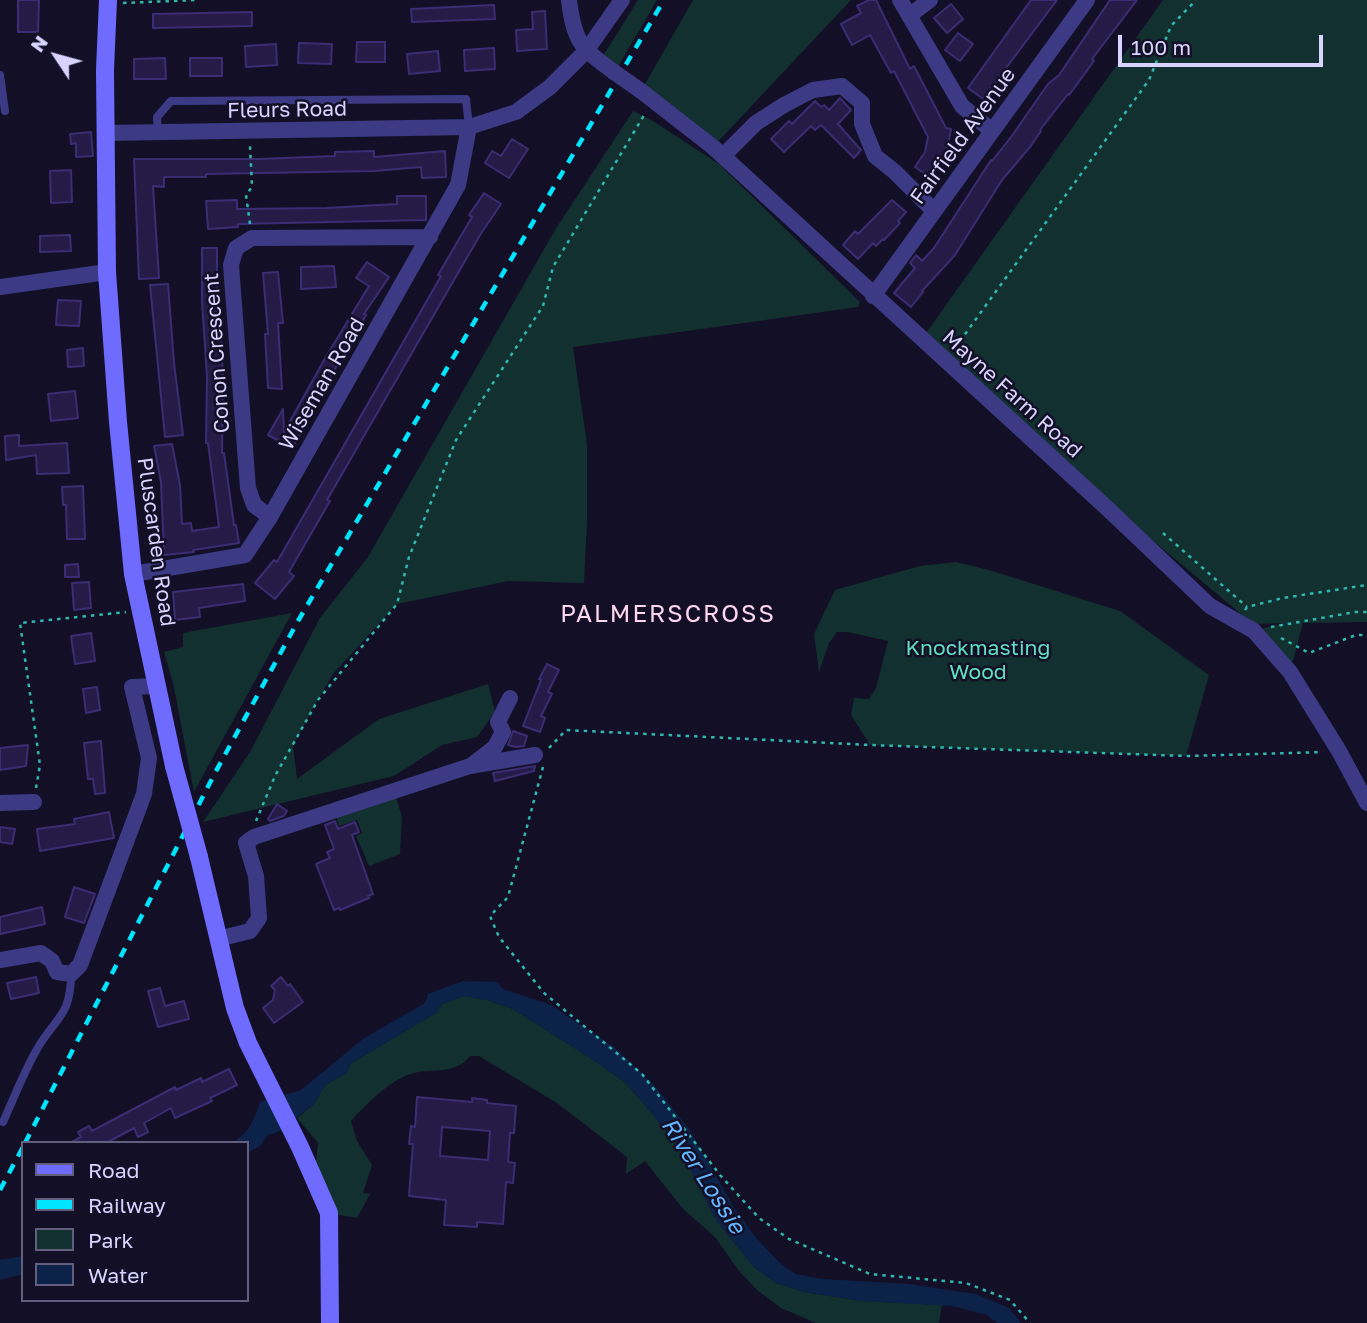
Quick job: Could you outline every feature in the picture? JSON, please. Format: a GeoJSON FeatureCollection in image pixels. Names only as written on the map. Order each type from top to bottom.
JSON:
{"type":"FeatureCollection","features":[{"type":"Feature","properties":{"kind":"main road","name":"Pluscarden Road"},"geometry":{"type":"LineString","coordinates":[[107,2],[107,272],[133,574],[155,686],[235,1007],[262,1074],[300,1147],[329,1213],[330,1323]]}},
{"type":"Feature","properties":{"kind":"street"},"geometry":{"type":"LineString","coordinates":[[569,0],[573,30],[586,51]]}},
{"type":"Feature","properties":{"kind":"street","name":"Fleurs Road"},"geometry":{"type":"LineString","coordinates":[[106,133],[469,127],[516,112],[550,88],[586,51],[622,0]]}},
{"type":"Feature","properties":{"kind":"street"},"geometry":{"type":"LineString","coordinates":[[900,0],[962,106],[992,131]]}},
{"type":"Feature","properties":{"kind":"street"},"geometry":{"type":"LineString","coordinates":[[909,16],[930,0]]}},
{"type":"Feature","properties":{"kind":"street","name":"Fairfield Avenue"},"geometry":{"type":"LineString","coordinates":[[873,296],[1087,0]]}},
{"type":"Feature","properties":{"kind":"street","name":"Mayne Farm Road"},"geometry":{"type":"LineString","coordinates":[[586,51],[723,156],[1210,606],[1254,631],[1290,672],[1339,751],[1367,803]]}},
{"type":"Feature","properties":{"kind":"street"},"geometry":{"type":"LineString","coordinates":[[723,156],[755,123],[784,105],[813,90],[842,86],[862,103],[862,124],[875,156],[934,211]]}},
{"type":"Feature","properties":{"kind":"street","name":"Wiseman Road"},"geometry":{"type":"LineString","coordinates":[[133,574],[244,555],[270,517],[458,185],[469,127]]}},
{"type":"Feature","properties":{"kind":"street"},"geometry":{"type":"LineString","coordinates":[[252,238],[430,237]]}},
{"type":"Feature","properties":{"kind":"street","name":"Conon Crescent"},"geometry":{"type":"LineString","coordinates":[[252,238],[236,248],[231,265],[248,488],[254,505],[270,517]]}},
{"type":"Feature","properties":{"kind":"street"},"geometry":{"type":"LineString","coordinates":[[0,287],[107,272]]}},
{"type":"Feature","properties":{"kind":"street"},"geometry":{"type":"LineString","coordinates":[[0,960],[41,953],[52,961],[57,972],[71,974],[80,965],[144,794],[149,758],[132,687],[155,686]]}},
{"type":"Feature","properties":{"kind":"street"},"geometry":{"type":"LineString","coordinates":[[470,766],[495,747],[503,732],[498,722],[510,698]]}},
{"type":"Feature","properties":{"kind":"street"},"geometry":{"type":"LineString","coordinates":[[218,939],[250,931],[259,918],[256,876],[246,843],[254,837],[470,766],[535,755]]}},
{"type":"Feature","properties":{"kind":"street"},"geometry":{"type":"LineString","coordinates":[[0,803],[34,802]]}},
{"type":"Feature","properties":{"kind":"lane"},"geometry":{"type":"LineString","coordinates":[[0,75],[5,111]]}},
{"type":"Feature","properties":{"kind":"lane"},"geometry":{"type":"LineString","coordinates":[[158,134],[157,117],[171,101],[466,99],[469,127]]}},
{"type":"Feature","properties":{"kind":"lane"},"geometry":{"type":"LineString","coordinates":[[3,1122],[35,1052],[67,1008],[71,993],[71,974]]}},
{"type":"Feature","properties":{"kind":"path"},"geometry":{"type":"LineString","coordinates":[[107,2],[197,0]]}},
{"type":"Feature","properties":{"kind":"path"},"geometry":{"type":"LineString","coordinates":[[935,352],[957,348],[1149,79],[1171,26],[1196,0]]}},
{"type":"Feature","properties":{"kind":"path"},"geometry":{"type":"LineString","coordinates":[[246,843],[275,776],[318,700],[397,604],[409,557],[456,440],[543,306],[553,267],[647,96]]}},
{"type":"Feature","properties":{"kind":"path"},"geometry":{"type":"LineString","coordinates":[[250,132],[252,187],[246,195],[252,238]]}},
{"type":"Feature","properties":{"kind":"path"},"geometry":{"type":"LineString","coordinates":[[1163,533],[1247,607]]}},
{"type":"Feature","properties":{"kind":"path"},"geometry":{"type":"LineString","coordinates":[[1237,621],[1247,607],[1283,597],[1367,585]]}},
{"type":"Feature","properties":{"kind":"path"},"geometry":{"type":"LineString","coordinates":[[34,802],[40,765],[20,623],[140,611]]}},
{"type":"Feature","properties":{"kind":"path"},"geometry":{"type":"LineString","coordinates":[[1367,612],[1329,616],[1263,629],[1309,653],[1356,635],[1367,635]]}},
{"type":"Feature","properties":{"kind":"path"},"geometry":{"type":"LineString","coordinates":[[1030,1323],[1010,1300],[966,1283],[870,1273],[789,1239],[759,1218],[720,1175],[642,1074],[544,993],[499,937],[490,916],[508,897],[549,747],[566,730],[870,745],[1186,756],[1339,751]]}},
{"type":"Feature","properties":{"kind":"green space"},"geometry":{"type":"Polygon","coordinates":[[[638,0],[657,0],[616,70],[601,59],[638,0]]]}},
{"type":"Feature","properties":{"kind":"green space"},"geometry":{"type":"Polygon","coordinates":[[[693,0],[851,0],[713,147],[641,91],[693,0]]]}},
{"type":"Feature","properties":{"kind":"green space"},"geometry":{"type":"Polygon","coordinates":[[[1163,0],[1367,0],[1367,622],[1303,623],[1290,672],[1254,631],[1284,623],[1253,624],[1025,434],[921,340],[1163,0]]]}},
{"type":"Feature","properties":{"kind":"green space"},"geometry":{"type":"Polygon","coordinates":[[[633,111],[719,164],[860,302],[858,307],[573,347],[587,444],[584,583],[508,581],[397,604],[333,674],[314,707],[293,746],[297,779],[379,719],[488,684],[495,712],[477,737],[442,745],[394,776],[203,822],[250,752],[320,618],[368,557],[555,230],[633,111]]]}},
{"type":"Feature","properties":{"kind":"green space","name":"Knockmasting Wood"},"geometry":{"type":"Polygon","coordinates":[[[956,562],[1120,611],[1209,675],[1186,756],[870,745],[851,715],[854,698],[869,699],[876,688],[888,641],[837,632],[829,643],[819,672],[814,634],[835,590],[920,566],[956,562]]]}},
{"type":"Feature","properties":{"kind":"green space"},"geometry":{"type":"Polygon","coordinates":[[[292,613],[194,792],[173,683],[164,652],[183,647],[183,633],[292,613]]]}},
{"type":"Feature","properties":{"kind":"green space"},"geometry":{"type":"Polygon","coordinates":[[[396,797],[402,817],[400,854],[369,866],[356,836],[362,833],[357,820],[339,826],[336,815],[396,797]]]}},
{"type":"Feature","properties":{"kind":"green space"},"geometry":{"type":"Polygon","coordinates":[[[464,996],[513,1009],[626,1083],[677,1143],[716,1220],[754,1267],[776,1283],[804,1292],[862,1301],[942,1305],[939,1323],[816,1323],[781,1308],[757,1290],[739,1271],[715,1237],[683,1209],[645,1161],[626,1174],[627,1157],[557,1103],[479,1056],[470,1056],[456,1067],[405,1076],[383,1090],[363,1108],[351,1121],[357,1141],[372,1165],[363,1193],[370,1194],[357,1218],[329,1213],[314,1178],[318,1143],[297,1118],[314,1104],[325,1085],[347,1073],[350,1064],[436,1013],[442,1004],[464,996]]]}},
{"type":"Feature","properties":{"kind":"water","name":"River Lossie"},"geometry":{"type":"Polygon","coordinates":[[[463,981],[497,982],[503,989],[551,1005],[614,1047],[653,1084],[689,1129],[735,1209],[757,1239],[782,1265],[796,1274],[822,1279],[909,1284],[976,1294],[1009,1308],[1021,1323],[997,1323],[987,1315],[952,1306],[862,1301],[804,1292],[776,1283],[754,1267],[716,1220],[677,1143],[626,1083],[513,1009],[487,1000],[464,996],[442,1004],[436,1013],[350,1064],[347,1073],[325,1085],[314,1104],[278,1132],[268,1135],[260,1146],[248,1152],[248,1141],[234,1141],[247,1131],[260,1102],[301,1090],[364,1038],[425,1003],[428,994],[463,981]]]}},
{"type":"Feature","properties":{"kind":"water"},"geometry":{"type":"Polygon","coordinates":[[[21,1256],[21,1275],[0,1280],[0,1260],[21,1256]]]}},
{"type":"Feature","properties":{"kind":"building"},"geometry":{"type":"Polygon","coordinates":[[[18,0],[39,0],[38,32],[18,32],[18,0]]]}},
{"type":"Feature","properties":{"kind":"building"},"geometry":{"type":"Polygon","coordinates":[[[869,0],[876,0],[910,69],[914,66],[946,128],[951,129],[946,155],[931,178],[915,167],[925,152],[928,137],[894,71],[891,73],[870,35],[852,45],[841,24],[861,13],[857,6],[869,0]]]}},
{"type":"Feature","properties":{"kind":"building"},"geometry":{"type":"Polygon","coordinates":[[[1031,0],[1057,0],[983,99],[968,88],[1031,0]]]}},
{"type":"Feature","properties":{"kind":"building"},"geometry":{"type":"Polygon","coordinates":[[[1110,0],[1137,0],[1030,147],[1002,180],[955,255],[911,307],[894,293],[915,268],[910,263],[916,255],[922,261],[934,248],[991,160],[1011,137],[1048,84],[1059,75],[1110,0]]]}},
{"type":"Feature","properties":{"kind":"building"},"geometry":{"type":"Polygon","coordinates":[[[951,4],[963,19],[947,33],[934,18],[951,4]]]}},
{"type":"Feature","properties":{"kind":"building"},"geometry":{"type":"Polygon","coordinates":[[[494,5],[495,19],[412,22],[411,9],[494,5]]]}},
{"type":"Feature","properties":{"kind":"building"},"geometry":{"type":"Polygon","coordinates":[[[545,11],[547,49],[517,51],[516,30],[533,29],[532,12],[545,11]]]}},
{"type":"Feature","properties":{"kind":"building"},"geometry":{"type":"Polygon","coordinates":[[[252,12],[252,26],[153,28],[153,14],[252,12]]]}},
{"type":"Feature","properties":{"kind":"building"},"geometry":{"type":"Polygon","coordinates":[[[958,33],[973,44],[960,61],[945,50],[958,33]]]}},
{"type":"Feature","properties":{"kind":"building"},"geometry":{"type":"Polygon","coordinates":[[[357,42],[385,42],[385,62],[356,62],[357,42]]]}},
{"type":"Feature","properties":{"kind":"building"},"geometry":{"type":"Polygon","coordinates":[[[299,43],[332,44],[331,64],[298,63],[299,43]]]}},
{"type":"Feature","properties":{"kind":"building"},"geometry":{"type":"Polygon","coordinates":[[[276,44],[277,65],[246,67],[245,46],[276,44]]]}},
{"type":"Feature","properties":{"kind":"building"},"geometry":{"type":"Polygon","coordinates":[[[494,48],[495,69],[465,71],[464,50],[494,48]]]}},
{"type":"Feature","properties":{"kind":"building"},"geometry":{"type":"Polygon","coordinates":[[[438,51],[440,71],[409,74],[407,54],[438,51]]]}},
{"type":"Feature","properties":{"kind":"building"},"geometry":{"type":"Polygon","coordinates":[[[165,58],[166,79],[134,79],[134,59],[165,58]]]}},
{"type":"Feature","properties":{"kind":"building"},"geometry":{"type":"Polygon","coordinates":[[[190,58],[222,58],[222,76],[190,76],[190,58]]]}},
{"type":"Feature","properties":{"kind":"building"},"geometry":{"type":"Polygon","coordinates":[[[840,98],[851,110],[838,124],[861,150],[854,158],[821,125],[815,130],[811,126],[784,152],[771,139],[789,121],[792,124],[815,101],[829,110],[840,98]]]}},
{"type":"Feature","properties":{"kind":"building"},"geometry":{"type":"Polygon","coordinates":[[[91,132],[93,156],[76,157],[76,143],[71,144],[70,134],[91,132]]]}},
{"type":"Feature","properties":{"kind":"building"},"geometry":{"type":"Polygon","coordinates":[[[512,139],[528,149],[509,178],[485,163],[492,151],[501,156],[512,139]]]}},
{"type":"Feature","properties":{"kind":"building"},"geometry":{"type":"Polygon","coordinates":[[[374,151],[374,157],[445,151],[446,177],[422,178],[421,167],[374,171],[164,177],[164,187],[153,186],[159,278],[139,279],[134,159],[259,159],[335,156],[335,152],[374,151]]]}},
{"type":"Feature","properties":{"kind":"building"},"geometry":{"type":"Polygon","coordinates":[[[71,170],[72,202],[51,203],[50,171],[71,170]]]}},
{"type":"Feature","properties":{"kind":"building"},"geometry":{"type":"Polygon","coordinates":[[[484,193],[501,204],[480,235],[327,500],[330,501],[289,572],[294,576],[275,599],[255,583],[274,560],[277,562],[441,276],[438,275],[472,217],[469,215],[484,193]]]}},
{"type":"Feature","properties":{"kind":"building"},"geometry":{"type":"Polygon","coordinates":[[[397,196],[426,196],[426,220],[238,224],[238,227],[208,229],[206,201],[237,200],[237,209],[326,208],[397,204],[397,196]]]}},
{"type":"Feature","properties":{"kind":"building"},"geometry":{"type":"Polygon","coordinates":[[[892,200],[906,212],[898,221],[900,223],[884,240],[876,246],[873,243],[858,259],[843,245],[855,231],[858,234],[892,200]]]}},
{"type":"Feature","properties":{"kind":"building"},"geometry":{"type":"Polygon","coordinates":[[[70,235],[71,251],[40,252],[40,236],[70,235]]]}},
{"type":"Feature","properties":{"kind":"building"},"geometry":{"type":"Polygon","coordinates":[[[202,248],[217,248],[217,318],[223,373],[222,453],[239,543],[164,555],[161,482],[154,446],[172,444],[180,485],[182,524],[191,523],[192,531],[219,527],[206,443],[207,377],[202,248]]]}},
{"type":"Feature","properties":{"kind":"building"},"geometry":{"type":"Polygon","coordinates":[[[367,262],[389,277],[364,314],[366,315],[292,448],[268,435],[283,409],[284,432],[369,286],[356,278],[367,262]]]}},
{"type":"Feature","properties":{"kind":"building"},"geometry":{"type":"Polygon","coordinates":[[[334,266],[336,287],[301,289],[301,267],[334,266]]]}},
{"type":"Feature","properties":{"kind":"building"},"geometry":{"type":"Polygon","coordinates":[[[278,272],[283,323],[278,323],[282,389],[268,388],[265,334],[268,334],[263,273],[278,272]]]}},
{"type":"Feature","properties":{"kind":"building"},"geometry":{"type":"Polygon","coordinates":[[[168,284],[183,435],[165,437],[150,285],[168,284]]]}},
{"type":"Feature","properties":{"kind":"building"},"geometry":{"type":"Polygon","coordinates":[[[58,300],[81,301],[79,326],[56,325],[58,300]]]}},
{"type":"Feature","properties":{"kind":"building"},"geometry":{"type":"Polygon","coordinates":[[[83,348],[84,366],[68,367],[67,350],[83,348]]]}},
{"type":"Feature","properties":{"kind":"building"},"geometry":{"type":"Polygon","coordinates":[[[75,391],[78,418],[51,421],[48,394],[75,391]]]}},
{"type":"Feature","properties":{"kind":"building"},"geometry":{"type":"Polygon","coordinates":[[[19,435],[19,446],[67,443],[69,473],[37,474],[36,455],[6,460],[5,436],[19,435]]]}},
{"type":"Feature","properties":{"kind":"building"},"geometry":{"type":"Polygon","coordinates":[[[83,486],[85,539],[67,539],[66,505],[63,505],[62,487],[83,486]]]}},
{"type":"Feature","properties":{"kind":"building"},"geometry":{"type":"Polygon","coordinates":[[[78,564],[79,577],[65,577],[65,565],[78,564]]]}},
{"type":"Feature","properties":{"kind":"building"},"geometry":{"type":"Polygon","coordinates":[[[89,582],[91,608],[74,610],[72,583],[89,582]]]}},
{"type":"Feature","properties":{"kind":"building"},"geometry":{"type":"Polygon","coordinates":[[[243,584],[245,601],[199,608],[200,617],[175,620],[173,592],[243,584]]]}},
{"type":"Feature","properties":{"kind":"building"},"geometry":{"type":"Polygon","coordinates":[[[91,633],[95,661],[75,664],[71,636],[91,633]]]}},
{"type":"Feature","properties":{"kind":"building"},"geometry":{"type":"Polygon","coordinates":[[[547,664],[559,670],[548,692],[552,694],[541,716],[545,718],[540,732],[523,726],[547,664]]]}},
{"type":"Feature","properties":{"kind":"building"},"geometry":{"type":"Polygon","coordinates":[[[97,687],[100,710],[86,713],[83,689],[97,687]]]}},
{"type":"Feature","properties":{"kind":"building"},"geometry":{"type":"Polygon","coordinates":[[[513,731],[527,736],[524,746],[508,745],[513,731]]]}},
{"type":"Feature","properties":{"kind":"building"},"geometry":{"type":"Polygon","coordinates":[[[101,741],[105,793],[95,794],[93,779],[88,779],[84,743],[101,741]]]}},
{"type":"Feature","properties":{"kind":"building"},"geometry":{"type":"Polygon","coordinates":[[[28,745],[26,766],[0,770],[0,748],[28,745]]]}},
{"type":"Feature","properties":{"kind":"building"},"geometry":{"type":"Polygon","coordinates":[[[535,766],[534,771],[495,781],[493,773],[535,766]]]}},
{"type":"Feature","properties":{"kind":"building"},"geometry":{"type":"Polygon","coordinates":[[[277,804],[287,811],[284,816],[270,821],[268,819],[277,804]]]}},
{"type":"Feature","properties":{"kind":"building"},"geometry":{"type":"Polygon","coordinates":[[[109,812],[114,838],[40,851],[37,829],[75,824],[74,819],[109,812]]]}},
{"type":"Feature","properties":{"kind":"building"},"geometry":{"type":"Polygon","coordinates":[[[335,821],[338,829],[355,822],[359,832],[352,835],[373,894],[340,910],[334,910],[316,864],[330,858],[327,852],[334,849],[325,825],[335,821]]]}},
{"type":"Feature","properties":{"kind":"building"},"geometry":{"type":"Polygon","coordinates":[[[0,827],[15,829],[12,844],[0,842],[0,827]]]}},
{"type":"Feature","properties":{"kind":"building"},"geometry":{"type":"Polygon","coordinates":[[[74,887],[95,894],[84,923],[65,917],[74,887]]]}},
{"type":"Feature","properties":{"kind":"building"},"geometry":{"type":"Polygon","coordinates":[[[42,907],[45,924],[0,934],[0,917],[42,907]]]}},
{"type":"Feature","properties":{"kind":"building"},"geometry":{"type":"Polygon","coordinates":[[[36,977],[39,993],[11,999],[7,983],[36,977]]]}},
{"type":"Feature","properties":{"kind":"building"},"geometry":{"type":"Polygon","coordinates":[[[281,977],[288,986],[290,984],[303,1002],[274,1023],[263,1008],[273,1000],[275,990],[271,986],[281,977]]]}},
{"type":"Feature","properties":{"kind":"building"},"geometry":{"type":"Polygon","coordinates":[[[160,988],[165,1006],[184,1001],[189,1019],[158,1027],[148,991],[160,988]]]}},
{"type":"Feature","properties":{"kind":"building"},"geometry":{"type":"Polygon","coordinates":[[[229,1069],[237,1085],[210,1098],[212,1101],[175,1118],[171,1108],[144,1123],[148,1132],[138,1137],[134,1128],[110,1141],[74,1141],[81,1137],[78,1132],[89,1126],[92,1131],[175,1087],[176,1090],[201,1078],[202,1082],[229,1069]]]}},
{"type":"Feature","properties":{"kind":"building"},"geometry":{"type":"Polygon","coordinates":[[[417,1097],[472,1102],[472,1098],[487,1100],[487,1103],[516,1106],[514,1133],[510,1133],[508,1162],[515,1163],[513,1183],[506,1182],[503,1224],[477,1222],[477,1227],[444,1225],[446,1200],[409,1196],[413,1144],[409,1144],[411,1126],[415,1127],[417,1097]],[[442,1127],[440,1156],[488,1160],[490,1131],[442,1127]]]}},
{"type":"Feature","properties":{"kind":"railway"},"geometry":{"type":"LineString","coordinates":[[26,1141],[215,773],[298,621],[664,0]]}},
{"type":"Feature","properties":{"kind":"railway"},"geometry":{"type":"LineString","coordinates":[[0,1190],[21,1151]]}},
{"type":"Feature","properties":{"kind":"district","name":"PALMERSCROSS"},"geometry":{"type":"Point","coordinates":[668,614]}}]}
